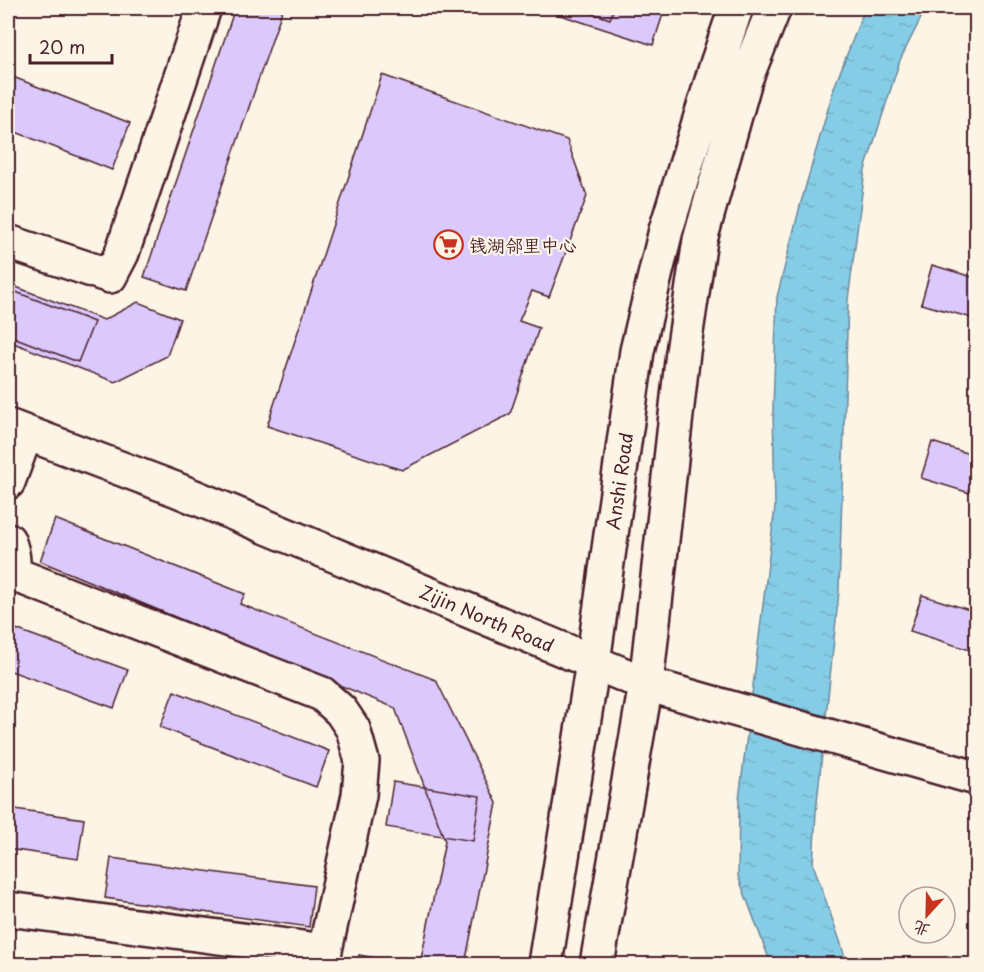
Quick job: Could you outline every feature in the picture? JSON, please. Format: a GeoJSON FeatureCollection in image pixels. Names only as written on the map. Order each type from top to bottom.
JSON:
{"type":"FeatureCollection","features":[{"type":"Feature","properties":{"kind":"main road"},"geometry":{"type":"LineString","coordinates":[[8,242],[110,276],[122,253],[204,8]]}},
{"type":"Feature","properties":{"kind":"main road","name":"Anshi Road"},"geometry":{"type":"LineString","coordinates":[[545,964],[593,662],[637,351],[666,230],[736,8]]}},
{"type":"Feature","properties":{"kind":"main road"},"geometry":{"type":"LineString","coordinates":[[597,964],[646,684],[683,352],[700,240],[745,81],[774,8]]}},
{"type":"Feature","properties":{"kind":"main road"},"geometry":{"type":"LineString","coordinates":[[8,482],[17,429]]}},
{"type":"Feature","properties":{"kind":"main road","name":"Zijin North Road"},"geometry":{"type":"LineString","coordinates":[[17,429],[175,489],[646,684],[976,778]]}},
{"type":"Feature","properties":{"kind":"main road"},"geometry":{"type":"LineString","coordinates":[[8,540],[14,554],[9,576],[322,694],[341,711],[353,729],[362,761],[359,795],[324,958],[8,909]]}},
{"type":"Feature","properties":{"kind":"water"},"geometry":{"type":"Polygon","coordinates":[[[865,8],[926,8],[900,60],[865,170],[848,300],[839,591],[816,812],[813,864],[847,964],[771,964],[738,876],[739,800],[775,507],[773,408],[777,297],[834,88],[865,8]]]}},
{"type":"Feature","properties":{"kind":"building"},"geometry":{"type":"Polygon","coordinates":[[[235,8],[283,8],[186,291],[144,277],[235,8]]]}},
{"type":"Feature","properties":{"kind":"building"},"geometry":{"type":"Polygon","coordinates":[[[539,8],[665,8],[653,45],[539,8]]]}},
{"type":"Feature","properties":{"kind":"building"},"geometry":{"type":"Polygon","coordinates":[[[577,8],[614,8],[610,19],[577,8]]]}},
{"type":"Feature","properties":{"kind":"building"},"geometry":{"type":"Polygon","coordinates":[[[8,75],[130,123],[112,170],[8,129],[8,75]]]}},
{"type":"Feature","properties":{"kind":"building","name":"钱湖邻里中心"},"geometry":{"type":"Polygon","coordinates":[[[382,75],[567,140],[587,196],[549,297],[532,291],[519,321],[539,328],[510,414],[402,470],[267,426],[382,75]]]}},
{"type":"Feature","properties":{"kind":"building"},"geometry":{"type":"Polygon","coordinates":[[[932,265],[976,278],[976,319],[921,304],[932,265]]]}},
{"type":"Feature","properties":{"kind":"building"},"geometry":{"type":"Polygon","coordinates":[[[8,284],[104,320],[138,302],[180,319],[167,356],[115,382],[8,341],[8,284]]]}},
{"type":"Feature","properties":{"kind":"building"},"geometry":{"type":"Polygon","coordinates":[[[8,289],[94,322],[78,362],[8,335],[8,289]]]}},
{"type":"Feature","properties":{"kind":"building"},"geometry":{"type":"Polygon","coordinates":[[[932,442],[976,456],[976,495],[921,478],[932,442]]]}},
{"type":"Feature","properties":{"kind":"building"},"geometry":{"type":"Polygon","coordinates":[[[55,519],[245,594],[240,604],[436,680],[497,803],[465,964],[420,964],[445,841],[395,708],[40,561],[55,519]]]}},
{"type":"Feature","properties":{"kind":"building"},"geometry":{"type":"Polygon","coordinates":[[[922,595],[976,612],[976,652],[910,631],[922,595]]]}},
{"type":"Feature","properties":{"kind":"building"},"geometry":{"type":"Polygon","coordinates":[[[13,628],[128,670],[114,708],[8,670],[8,643],[13,628]]]}},
{"type":"Feature","properties":{"kind":"building"},"geometry":{"type":"Polygon","coordinates":[[[174,691],[329,751],[316,787],[160,727],[174,691]]]}},
{"type":"Feature","properties":{"kind":"building"},"geometry":{"type":"Polygon","coordinates":[[[393,782],[480,796],[473,841],[386,827],[393,782]]]}},
{"type":"Feature","properties":{"kind":"building"},"geometry":{"type":"Polygon","coordinates":[[[8,808],[84,819],[78,859],[8,849],[8,808]]]}},
{"type":"Feature","properties":{"kind":"building"},"geometry":{"type":"Polygon","coordinates":[[[111,858],[314,886],[309,927],[105,898],[111,858]]]}},
{"type":"Feature","properties":{"kind":"building"},"geometry":{"type":"Polygon","coordinates":[[[8,955],[13,955],[12,964],[8,964],[8,955]]]}},
{"type":"Feature","properties":{"kind":"building"},"geometry":{"type":"Polygon","coordinates":[[[359,955],[410,964],[358,964],[359,955]]]}},
{"type":"Feature","properties":{"kind":"place","name":"钱湖邻里中心"},"geometry":{"type":"Point","coordinates":[448,244]}}]}
